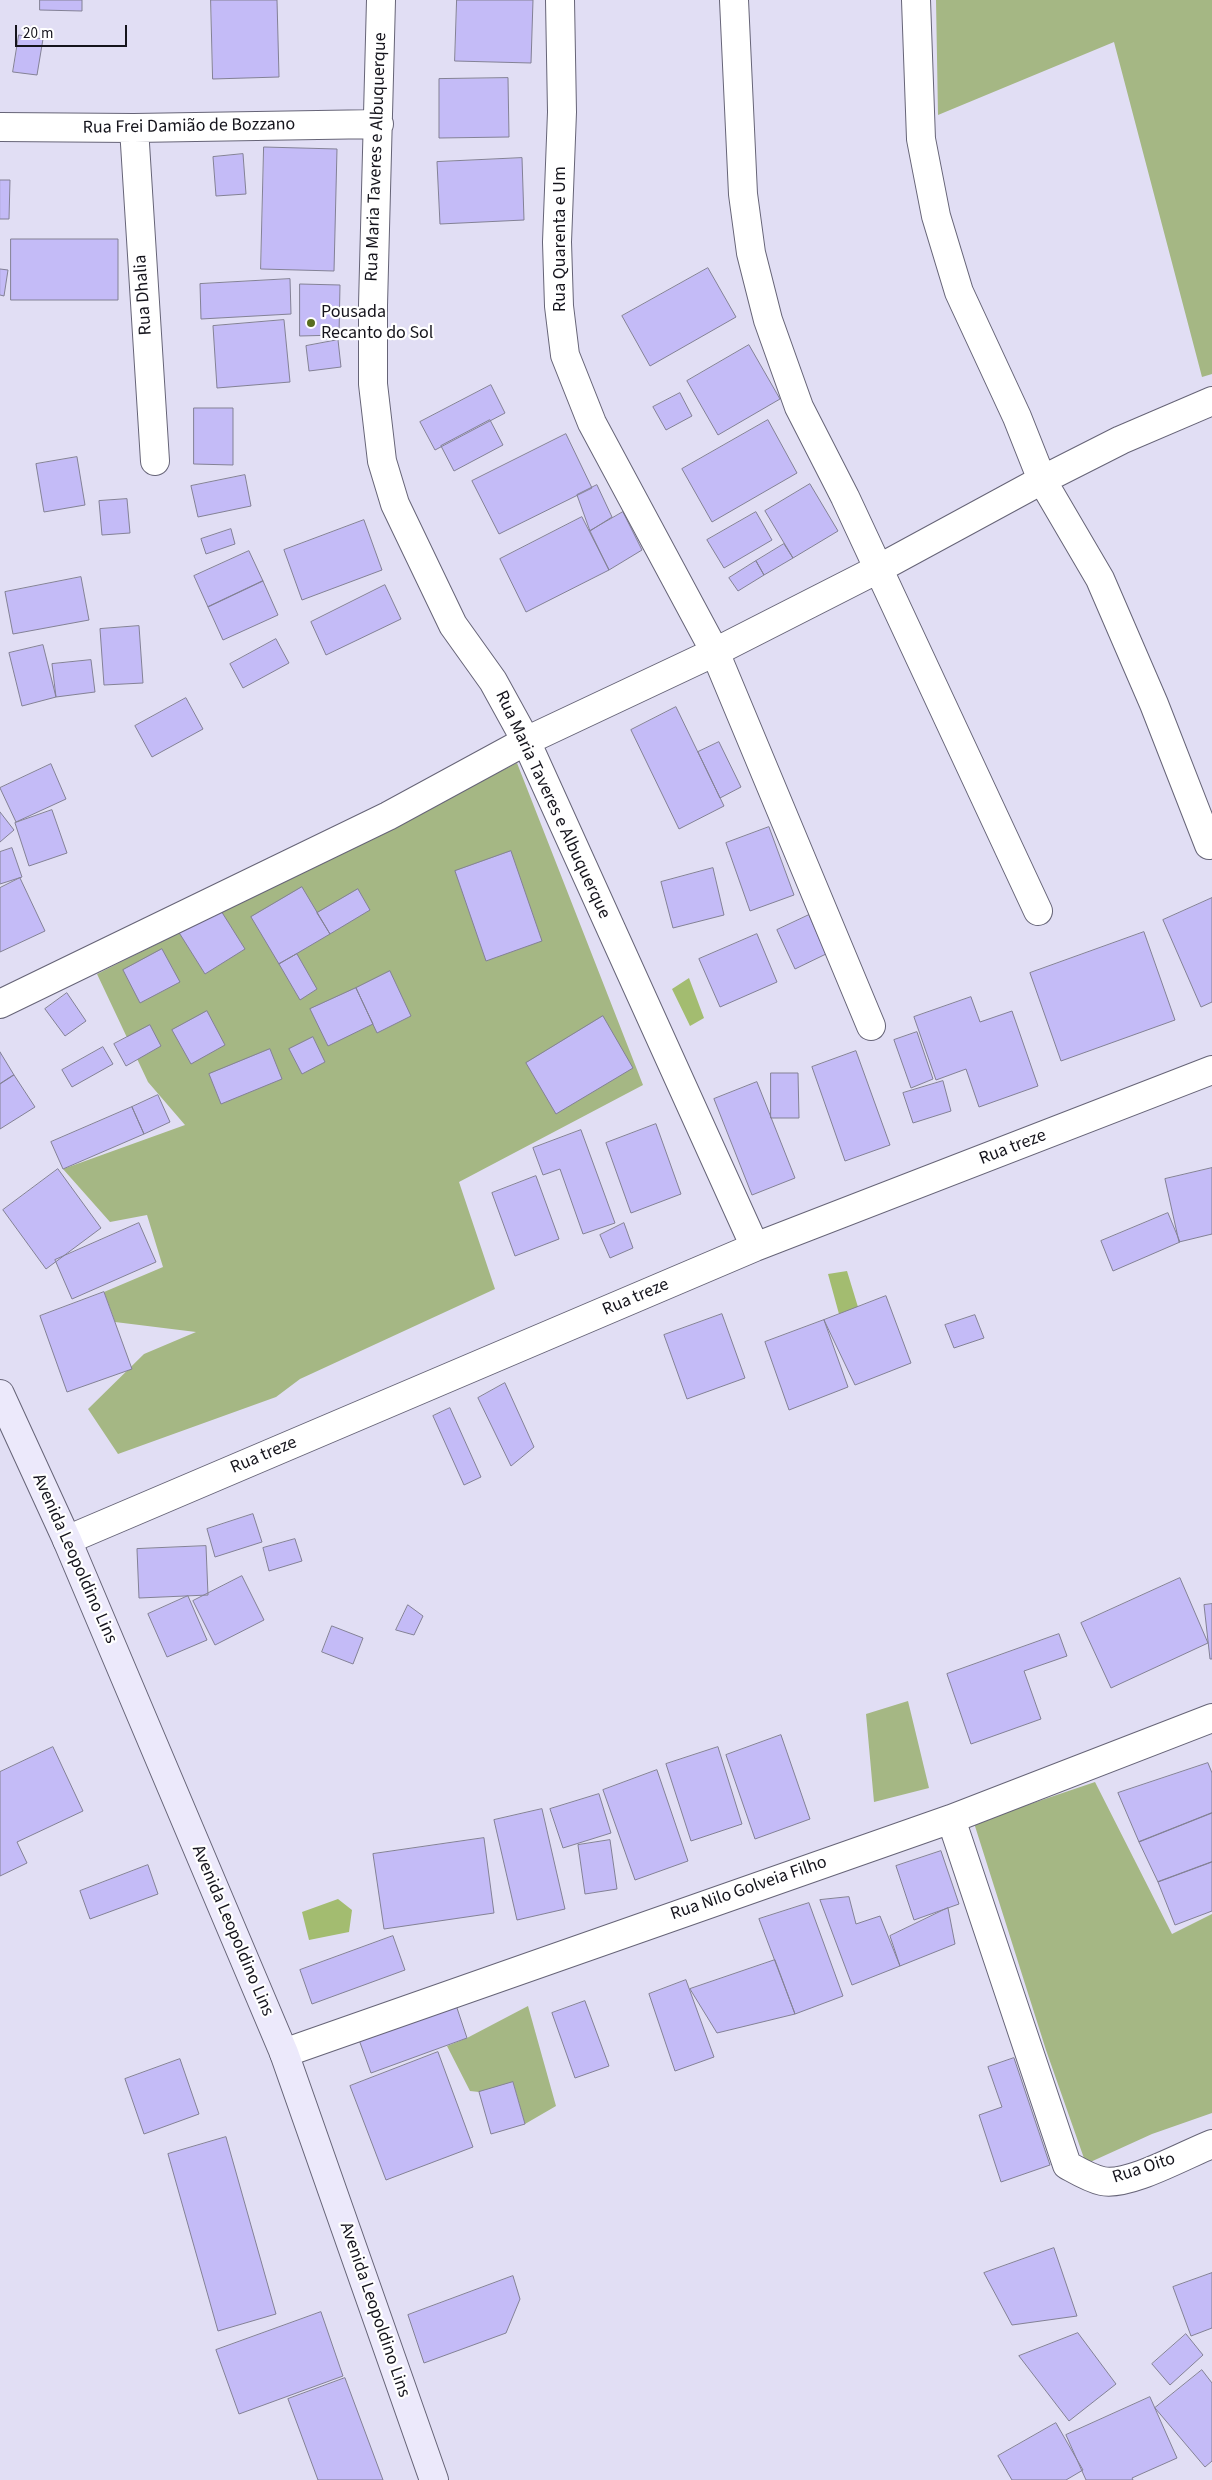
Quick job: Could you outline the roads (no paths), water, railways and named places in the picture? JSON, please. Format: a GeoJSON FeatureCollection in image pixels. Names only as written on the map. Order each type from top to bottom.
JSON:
{"type":"FeatureCollection","features":[{"type":"Feature","properties":{"kind":"main road","name":"Avenida Leopoldino Lins"},"geometry":{"type":"LineString","coordinates":[[0,1394],[67,1540],[284,2053],[434,2480]]}},
{"type":"Feature","properties":{"kind":"street","name":"Rua Maria Taveres e Albuquerque"},"geometry":{"type":"LineString","coordinates":[[381,0],[373,305],[373,384],[382,460],[395,504],[453,625],[492,681],[526,741],[755,1247]]}},
{"type":"Feature","properties":{"kind":"street","name":"Rua Quarenta e Um"},"geometry":{"type":"LineString","coordinates":[[560,0],[562,112],[557,242],[559,306],[565,355],[592,423],[715,652],[871,1026]]}},
{"type":"Feature","properties":{"kind":"street"},"geometry":{"type":"LineString","coordinates":[[734,0],[742,176],[754,263],[768,320],[799,407],[845,497],[1038,911]]}},
{"type":"Feature","properties":{"kind":"street"},"geometry":{"type":"LineString","coordinates":[[916,0],[921,139],[936,216],[959,292],[1017,417],[1042,480],[1100,579],[1154,704],[1209,845]]}},
{"type":"Feature","properties":{"kind":"street","name":"Rua Frei Damião de Bozzano"},"geometry":{"type":"LineString","coordinates":[[0,127],[134,128],[379,124]]}},
{"type":"Feature","properties":{"kind":"street","name":"Rua Dhalia"},"geometry":{"type":"LineString","coordinates":[[134,128],[155,460]]}},
{"type":"Feature","properties":{"kind":"street"},"geometry":{"type":"LineString","coordinates":[[0,1004],[388,816],[526,741],[715,652],[878,569],[1042,480],[1121,440],[1212,402]]}},
{"type":"Feature","properties":{"kind":"street","name":"Rua treze"},"geometry":{"type":"LineString","coordinates":[[67,1540],[755,1247],[1212,1070]]}},
{"type":"Feature","properties":{"kind":"street","name":"Rua Nilo Golveia Filho"},"geometry":{"type":"LineString","coordinates":[[284,2053],[951,1819],[1212,1718]]}},
{"type":"Feature","properties":{"kind":"street","name":"Rua Oito"},"geometry":{"type":"LineString","coordinates":[[951,1819],[1059,2147],[1067,2165],[1104,2182],[1122,2180],[1212,2144]]}},
{"type":"Feature","properties":{"kind":"place","name":"Pousada Recanto do Sol"},"geometry":{"type":"Point","coordinates":[311,323]}}]}
